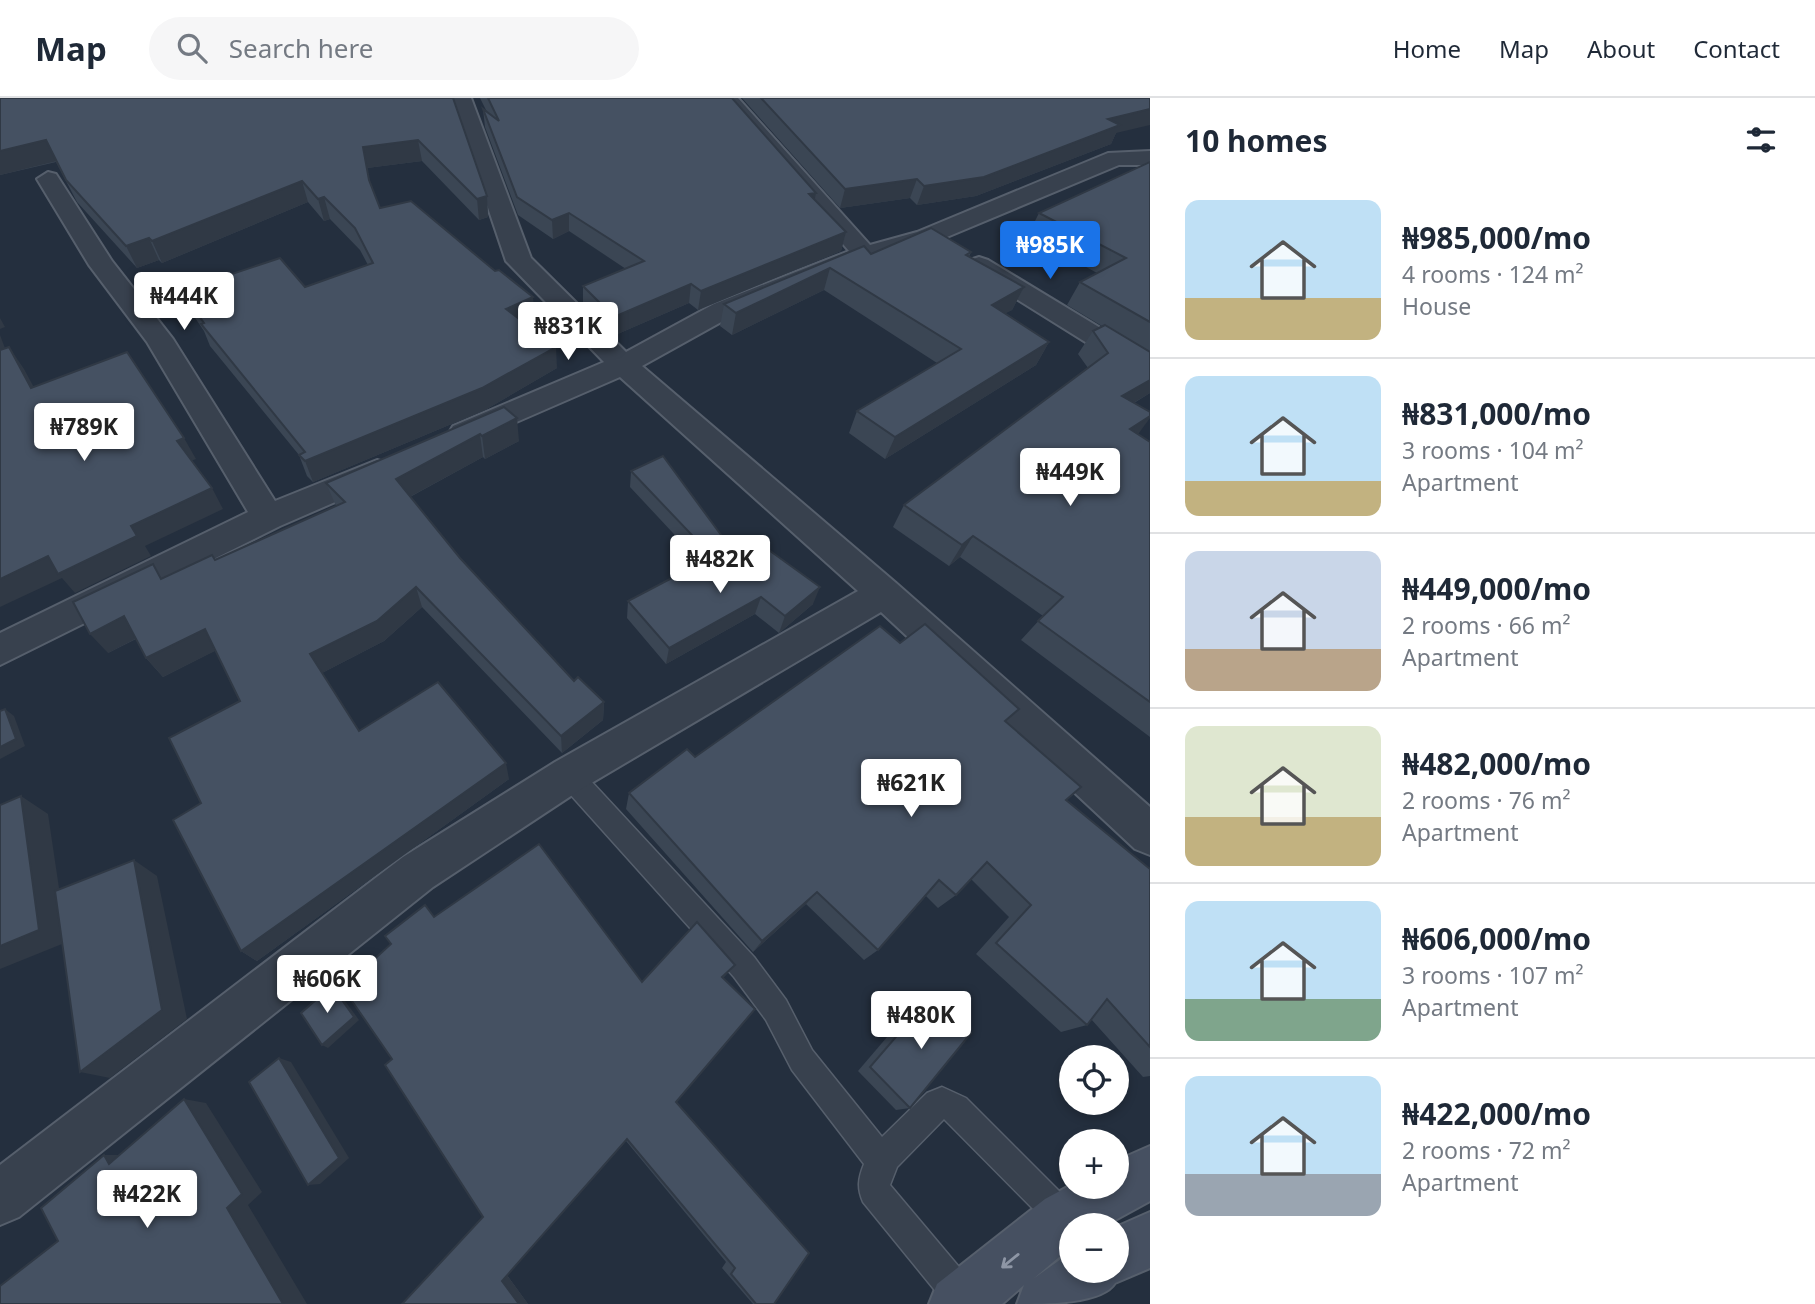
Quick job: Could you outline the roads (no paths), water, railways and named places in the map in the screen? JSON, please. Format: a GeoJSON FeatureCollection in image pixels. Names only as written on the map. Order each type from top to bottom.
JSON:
{"type":"FeatureCollection","features":[{"type":"Feature","properties":{"kind":"street"},"geometry":{"type":"LineString","coordinates":[[460,98],[519,261],[623,365],[884,593],[1150,835]]}},
{"type":"Feature","properties":{"kind":"street"},"geometry":{"type":"LineString","coordinates":[[727,98],[864,254]]}},
{"type":"Feature","properties":{"kind":"street"},"geometry":{"type":"LineString","coordinates":[[0,650],[268,517],[623,365],[723,310],[864,254],[926,237],[1116,158],[1150,158]]}},
{"type":"Feature","properties":{"kind":"street"},"geometry":{"type":"LineString","coordinates":[[47,179],[102,265],[159,339],[268,517]]}},
{"type":"Feature","properties":{"kind":"street"},"geometry":{"type":"LineString","coordinates":[[926,237],[961,254],[1150,370]]}},
{"type":"Feature","properties":{"kind":"street"},"geometry":{"type":"LineString","coordinates":[[0,1198],[418,872],[569,775],[884,593]]}},
{"type":"Feature","properties":{"kind":"street"},"geometry":{"type":"LineString","coordinates":[[1073,1213],[1150,1172]]}},
{"type":"Feature","properties":{"kind":"street"},"geometry":{"type":"LineString","coordinates":[[960,1301],[1059,1222]]}},
{"type":"Feature","properties":{"kind":"street"},"geometry":{"type":"LineString","coordinates":[[1129,1250],[1150,1239]]}},
{"type":"Feature","properties":{"kind":"street"},"geometry":{"type":"LineString","coordinates":[[1045,1304],[1075,1283]]}},
{"type":"Feature","properties":{"kind":"lane"},"geometry":{"type":"LineString","coordinates":[[569,775],[744,967],[776,1010],[802,1060],[881,1161]]}},
{"type":"Feature","properties":{"kind":"lane"},"geometry":{"type":"LineString","coordinates":[[960,1301],[874,1191],[874,1174],[881,1161],[943,1102],[956,1109],[1059,1213]]}}]}
